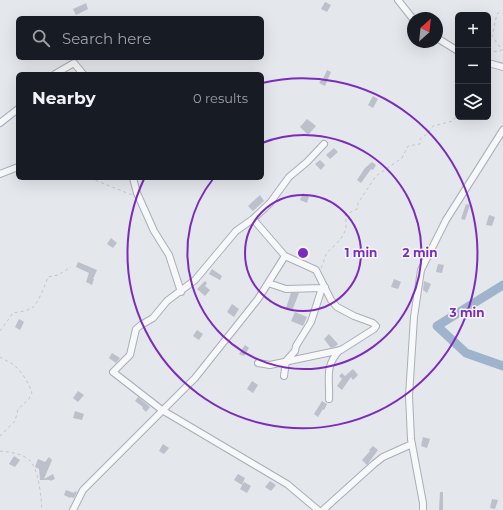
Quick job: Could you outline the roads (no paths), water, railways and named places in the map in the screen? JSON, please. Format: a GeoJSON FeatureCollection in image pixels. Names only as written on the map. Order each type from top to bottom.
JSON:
{"type":"FeatureCollection","features":[{"type":"Feature","properties":{"kind":"street"},"geometry":{"type":"LineString","coordinates":[[398,0],[407,12]]}},
{"type":"Feature","properties":{"kind":"street"},"geometry":{"type":"LineString","coordinates":[[443,42],[455,49]]}},
{"type":"Feature","properties":{"kind":"street"},"geometry":{"type":"LineString","coordinates":[[58,72],[74,63],[81,72]]}},
{"type":"Feature","properties":{"kind":"street"},"geometry":{"type":"LineString","coordinates":[[491,64],[503,66]]}},
{"type":"Feature","properties":{"kind":"street"},"geometry":{"type":"LineString","coordinates":[[0,123],[16,111]]}},
{"type":"Feature","properties":{"kind":"street"},"geometry":{"type":"LineString","coordinates":[[423,510],[412,444],[410,386],[414,317],[421,270],[446,220],[503,130]]}},
{"type":"Feature","properties":{"kind":"street"},"geometry":{"type":"LineString","coordinates":[[318,510],[287,484],[162,410],[113,372],[130,355],[136,329],[153,318],[167,301],[195,280],[236,231],[253,219],[270,203],[289,177],[307,162],[324,144]]}},
{"type":"Feature","properties":{"kind":"street"},"geometry":{"type":"LineString","coordinates":[[0,174],[16,168]]}},
{"type":"Feature","properties":{"kind":"street"},"geometry":{"type":"LineString","coordinates":[[134,180],[137,193],[154,230],[169,255],[181,292]]}},
{"type":"Feature","properties":{"kind":"street"},"geometry":{"type":"LineString","coordinates":[[253,219],[285,256],[316,270],[323,288],[337,307],[354,316],[373,323],[376,326],[374,329],[341,350],[330,362],[329,399]]}},
{"type":"Feature","properties":{"kind":"street"},"geometry":{"type":"LineString","coordinates":[[73,510],[82,490],[195,378],[258,299],[285,256]]}},
{"type":"Feature","properties":{"kind":"street"},"geometry":{"type":"LineString","coordinates":[[268,283],[286,289],[323,288]]}},
{"type":"Feature","properties":{"kind":"street"},"geometry":{"type":"LineString","coordinates":[[284,376],[286,361],[295,351],[296,346],[311,322],[323,288]]}},
{"type":"Feature","properties":{"kind":"street"},"geometry":{"type":"LineString","coordinates":[[258,363],[270,365],[341,350]]}},
{"type":"Feature","properties":{"kind":"street"},"geometry":{"type":"LineString","coordinates":[[323,510],[383,457],[412,444]]}},
{"type":"Feature","properties":{"kind":"waterway"},"geometry":{"type":"LineString","coordinates":[[503,285],[437,326],[466,353],[503,366]]}}]}
